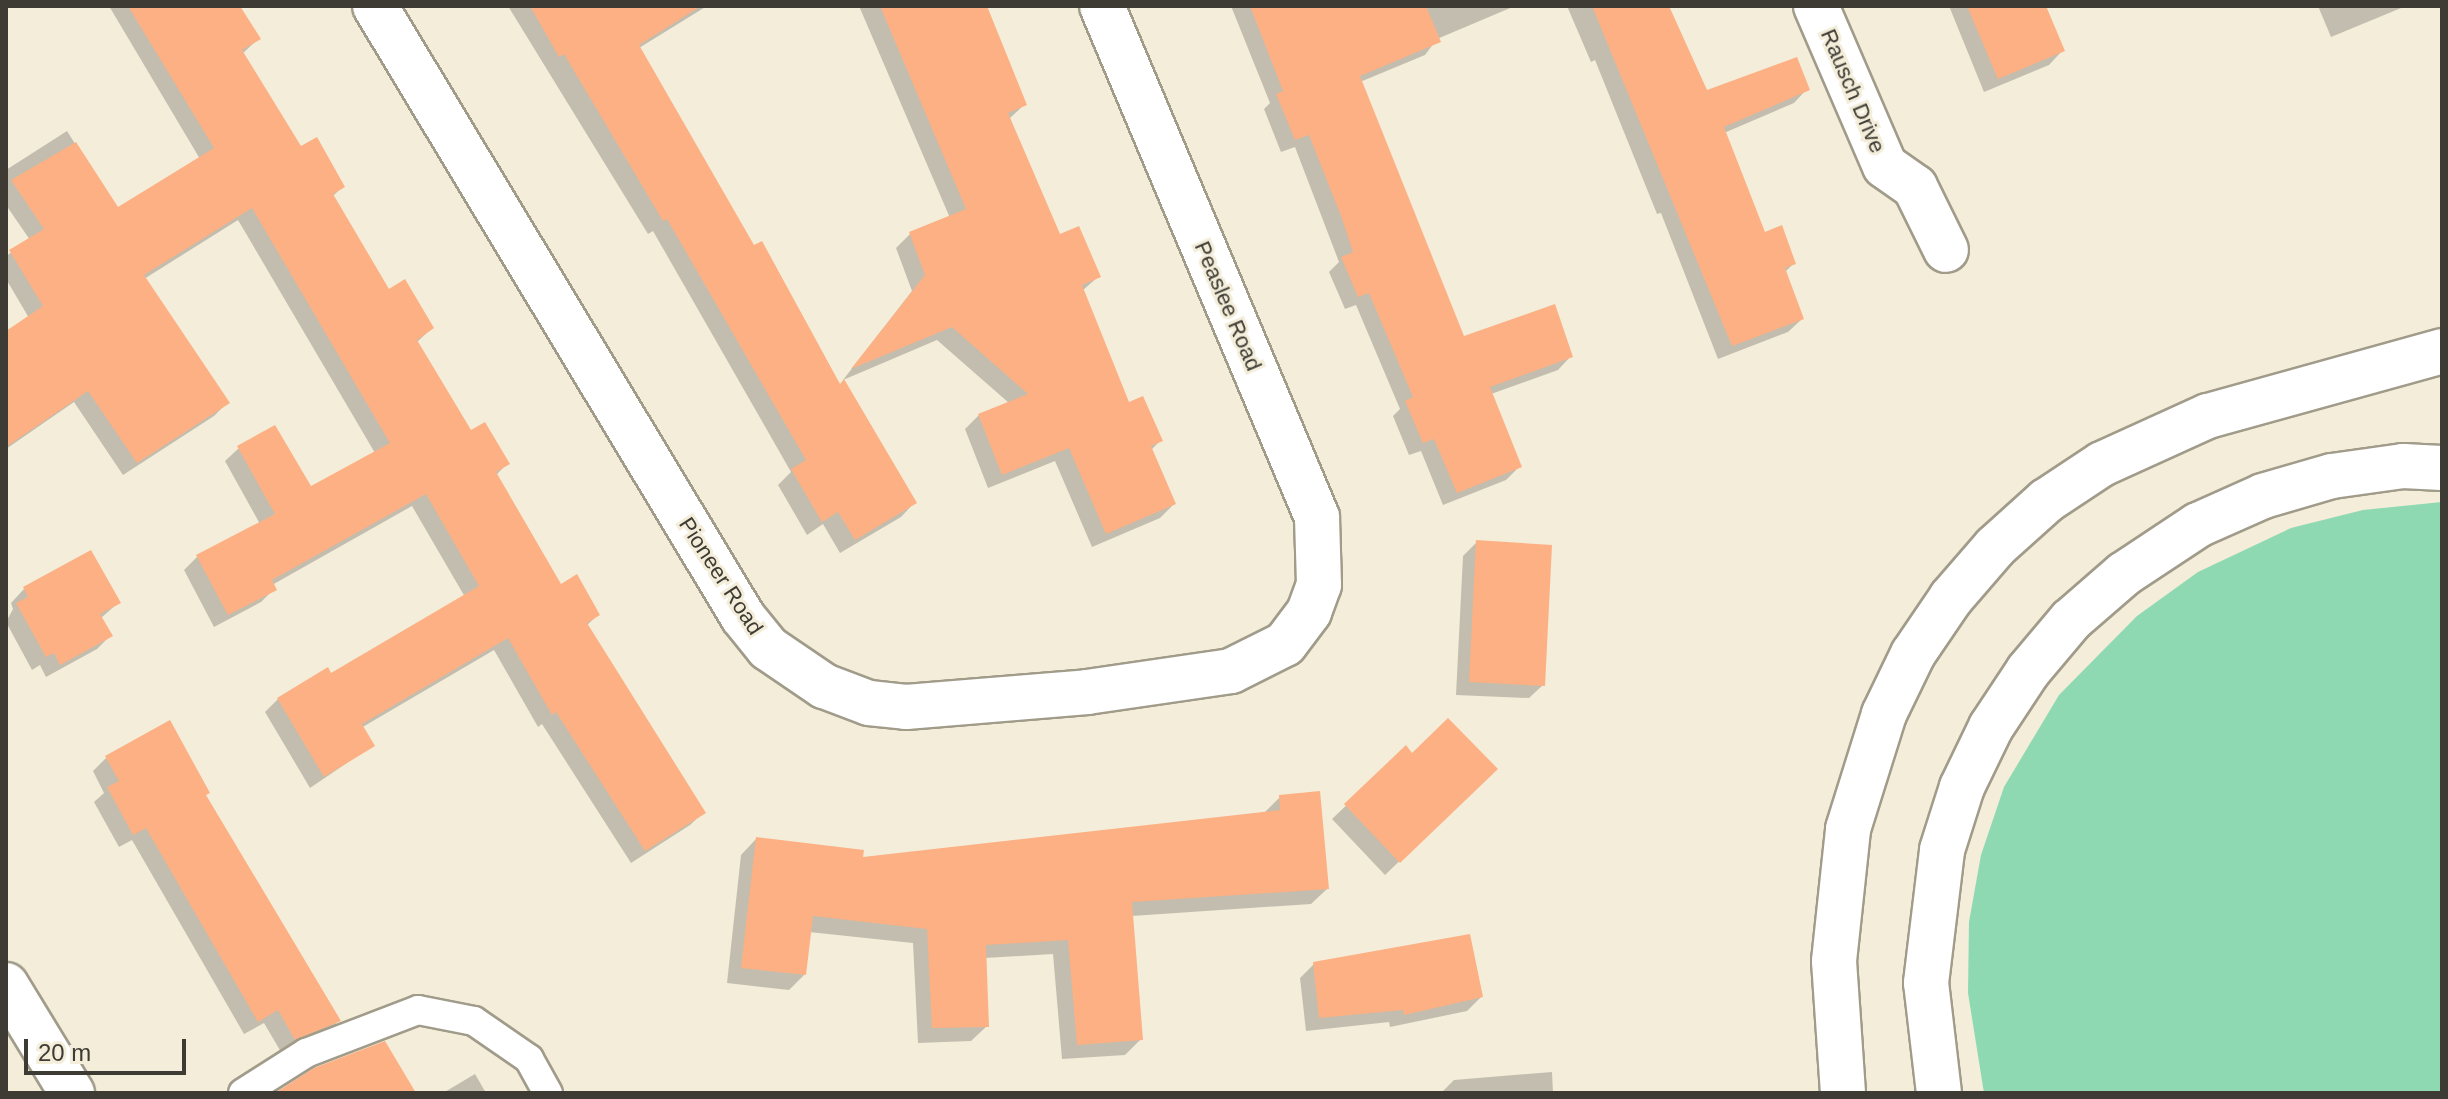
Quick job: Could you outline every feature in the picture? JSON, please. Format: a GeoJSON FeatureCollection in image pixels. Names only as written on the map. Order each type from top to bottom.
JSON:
{"type":"FeatureCollection","features":[{"type":"Feature","properties":{"kind":"main road","name":"Pioneer Road"},"geometry":{"type":"LineString","coordinates":[[375,6],[743,617],[791,666],[824,686],[869,703],[906,707],[1087,692],[1256,663],[1285,644],[1309,612]]}},
{"type":"Feature","properties":{"kind":"main road","name":"Peaslee Road"},"geometry":{"type":"LineString","coordinates":[[1102,6],[1317,517],[1319,585],[1309,612]]}},
{"type":"Feature","properties":{"kind":"main road","name":"Rausch Drive"},"geometry":{"type":"LineString","coordinates":[[1816,6],[1885,166],[1915,187],[1946,250]]}},
{"type":"Feature","properties":{"kind":"main road"},"geometry":{"type":"LineString","coordinates":[[1843,1093],[1834,961],[1848,829],[1884,714],[1913,654],[1951,598],[2036,510],[2102,464],[2208,416],[2442,351]]}},
{"type":"Feature","properties":{"kind":"main road"},"geometry":{"type":"LineString","coordinates":[[1939,1093],[1926,983],[1942,850],[1980,751],[2028,671],[2071,620],[2124,574],[2198,525],[2263,496],[2332,476],[2403,466],[2442,468]]}},
{"type":"Feature","properties":{"kind":"main road"},"geometry":{"type":"LineString","coordinates":[[6,985],[72,1093]]}},
{"type":"Feature","properties":{"kind":"lane"},"geometry":{"type":"LineString","coordinates":[[243,1093],[306,1053],[418,1010],[474,1021],[529,1059],[548,1093]]}},
{"type":"Feature","properties":{"kind":"green space"},"geometry":{"type":"Polygon","coordinates":[[[2442,502],[2442,1093],[1984,1093],[1968,993],[1969,922],[1981,855],[2004,787],[2059,695],[2137,616],[2198,572],[2291,528],[2363,510],[2442,502]]]}},
{"type":"Feature","properties":{"kind":"building"},"geometry":{"type":"Polygon","coordinates":[[[128,6],[240,6],[261,39],[242,50],[301,146],[317,137],[345,187],[333,194],[389,289],[405,279],[434,328],[417,340],[471,430],[485,422],[510,464],[496,472],[561,584],[577,574],[600,615],[587,623],[706,813],[645,851],[556,712],[552,715],[508,638],[362,724],[375,746],[324,777],[277,698],[328,667],[331,673],[479,586],[426,494],[272,580],[277,590],[228,615],[196,555],[275,514],[237,446],[275,425],[311,486],[390,443],[252,208],[144,275],[230,403],[137,463],[88,391],[6,447],[6,331],[43,306],[9,250],[44,229],[11,180],[76,142],[118,207],[214,148],[128,6]]]}},
{"type":"Feature","properties":{"kind":"building"},"geometry":{"type":"Polygon","coordinates":[[[530,6],[701,6],[639,45],[754,245],[762,241],[840,384],[844,379],[917,503],[855,540],[838,512],[822,522],[791,469],[806,460],[667,219],[663,221],[564,54],[559,57],[530,6]]]}},
{"type":"Feature","properties":{"kind":"building"},"geometry":{"type":"Polygon","coordinates":[[[880,6],[987,6],[1027,105],[1008,113],[1060,234],[1079,226],[1101,277],[1082,285],[1129,402],[1143,396],[1163,441],[1151,446],[1176,504],[1106,534],[1069,448],[1002,475],[978,414],[1028,394],[952,327],[851,369],[925,275],[909,232],[966,209],[880,6]]]}},
{"type":"Feature","properties":{"kind":"building"},"geometry":{"type":"Polygon","coordinates":[[[1250,6],[1426,6],[1441,42],[1360,76],[1464,336],[1555,304],[1573,357],[1490,387],[1522,467],[1457,493],[1434,439],[1423,443],[1405,401],[1413,397],[1369,293],[1358,297],[1341,257],[1353,252],[1309,135],[1295,140],[1276,94],[1283,91],[1250,6]]]}},
{"type":"Feature","properties":{"kind":"building"},"geometry":{"type":"Polygon","coordinates":[[[1592,6],[1669,6],[1707,90],[1797,57],[1810,90],[1724,127],[1765,232],[1782,225],[1796,264],[1785,268],[1804,319],[1732,346],[1592,6]]]}},
{"type":"Feature","properties":{"kind":"building"},"geometry":{"type":"Polygon","coordinates":[[[1967,6],[2046,6],[2065,51],[1998,79],[1967,6]]]}},
{"type":"Feature","properties":{"kind":"building"},"geometry":{"type":"Polygon","coordinates":[[[1476,540],[1552,545],[1545,686],[1469,682],[1476,540]]]}},
{"type":"Feature","properties":{"kind":"building"},"geometry":{"type":"Polygon","coordinates":[[[91,550],[121,603],[100,614],[113,636],[60,665],[54,653],[46,657],[16,603],[28,597],[23,587],[91,550]]]}},
{"type":"Feature","properties":{"kind":"building"},"geometry":{"type":"Polygon","coordinates":[[[1448,718],[1498,769],[1400,863],[1344,804],[1406,745],[1412,753],[1448,718]]]}},
{"type":"Feature","properties":{"kind":"building"},"geometry":{"type":"Polygon","coordinates":[[[170,720],[210,793],[206,795],[341,1021],[295,1040],[278,1010],[258,1022],[146,828],[133,835],[107,787],[119,781],[105,756],[170,720]]]}},
{"type":"Feature","properties":{"kind":"building"},"geometry":{"type":"Polygon","coordinates":[[[1320,791],[1329,889],[1132,902],[1143,1040],[1077,1045],[1068,940],[986,945],[989,1027],[932,1028],[927,929],[813,916],[806,975],[741,968],[756,837],[864,850],[863,857],[1280,810],[1279,795],[1320,791]]]}},
{"type":"Feature","properties":{"kind":"building"},"geometry":{"type":"Polygon","coordinates":[[[1470,934],[1483,997],[1404,1015],[1403,1010],[1319,1018],[1313,962],[1470,934]]]}},
{"type":"Feature","properties":{"kind":"building"},"geometry":{"type":"Polygon","coordinates":[[[385,1041],[416,1093],[275,1093],[314,1068],[385,1041]]]}}]}
